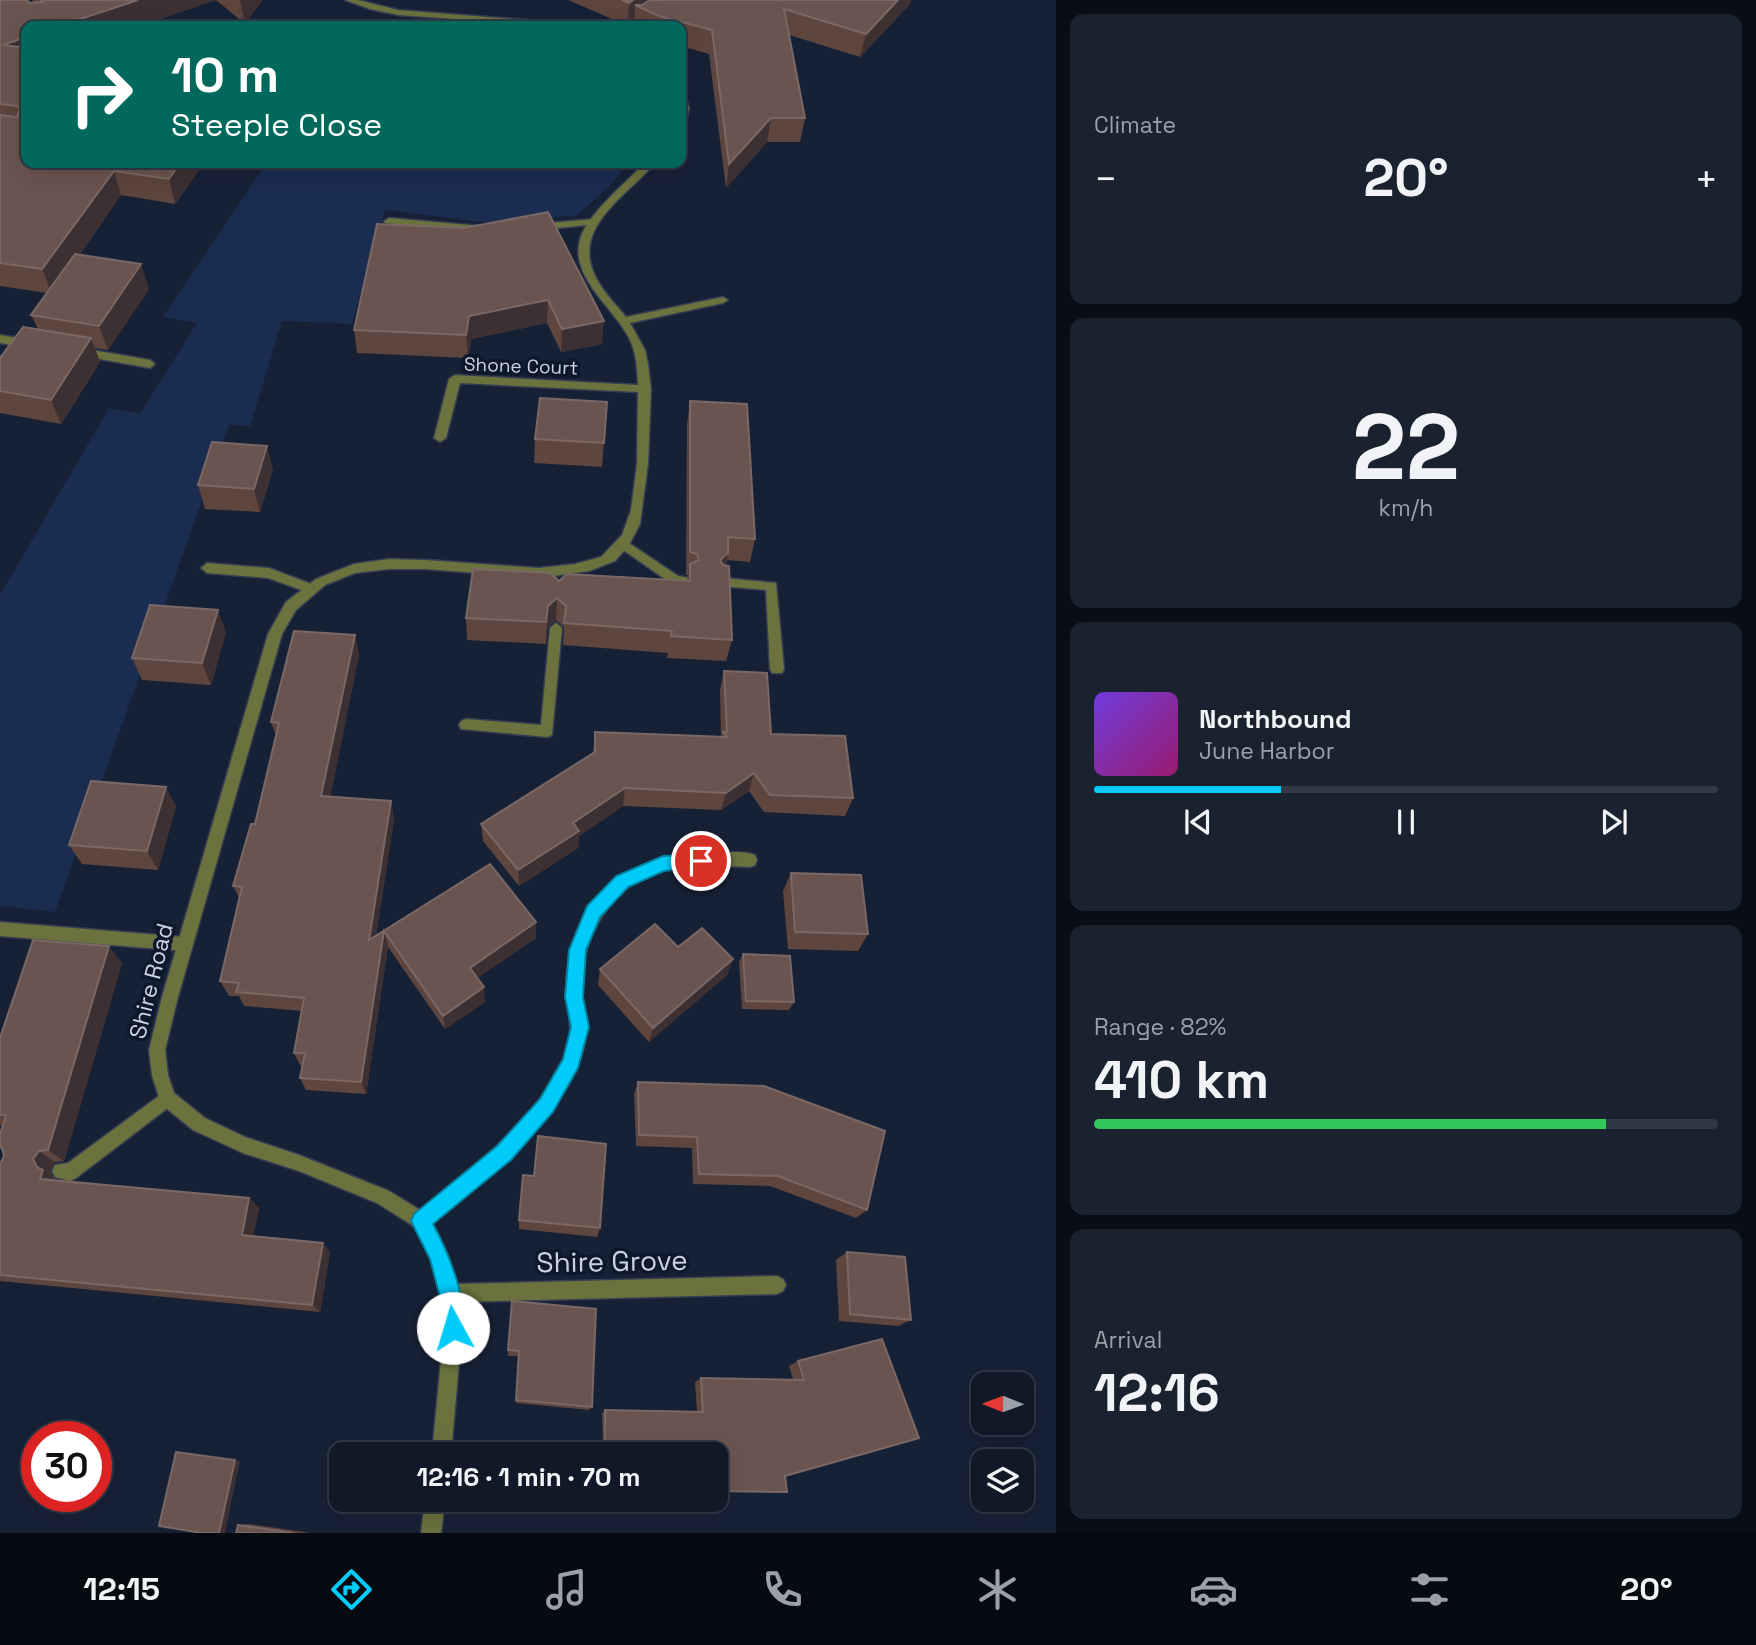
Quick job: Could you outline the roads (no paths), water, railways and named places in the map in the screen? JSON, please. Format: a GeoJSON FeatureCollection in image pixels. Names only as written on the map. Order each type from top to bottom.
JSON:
{"type":"FeatureCollection","features":[{"type":"Feature","properties":{"kind":"street"},"geometry":{"type":"LineString","coordinates":[[349,0],[369,7],[412,14],[507,21]]}},
{"type":"Feature","properties":{"kind":"street"},"geometry":{"type":"LineString","coordinates":[[645,168],[594,222],[587,236],[584,257],[590,278],[639,347],[645,374],[635,522],[623,544],[676,581],[687,581]]}},
{"type":"Feature","properties":{"kind":"street"},"geometry":{"type":"LineString","coordinates":[[389,221],[491,230]]}},
{"type":"Feature","properties":{"kind":"street"},"geometry":{"type":"LineString","coordinates":[[530,227],[594,222]]}},
{"type":"Feature","properties":{"kind":"street"},"geometry":{"type":"LineString","coordinates":[[623,321],[723,300]]}},
{"type":"Feature","properties":{"kind":"street"},"geometry":{"type":"LineString","coordinates":[[0,339],[41,346]]}},
{"type":"Feature","properties":{"kind":"street"},"geometry":{"type":"LineString","coordinates":[[68,350],[150,363]]}},
{"type":"Feature","properties":{"kind":"street","name":"Shone Court"},"geometry":{"type":"LineString","coordinates":[[440,438],[455,379],[645,389]]}},
{"type":"Feature","properties":{"kind":"street","name":"Shire Road"},"geometry":{"type":"LineString","coordinates":[[167,1098],[160,1075],[157,1050],[275,634],[289,608],[310,589],[338,574],[366,565],[396,563],[560,577],[606,562],[623,544]]}},
{"type":"Feature","properties":{"kind":"street"},"geometry":{"type":"LineString","coordinates":[[207,568],[268,573],[310,589]]}},
{"type":"Feature","properties":{"kind":"street"},"geometry":{"type":"LineString","coordinates":[[724,583],[772,586],[777,669]]}},
{"type":"Feature","properties":{"kind":"street"},"geometry":{"type":"LineString","coordinates":[[466,725],[547,731],[555,628]]}},
{"type":"Feature","properties":{"kind":"street"},"geometry":{"type":"LineString","coordinates":[[421,1221],[504,1153],[547,1105],[565,1073],[571,1062],[580,1027],[574,997],[578,950],[593,912],[622,882],[663,864],[750,860]]}},
{"type":"Feature","properties":{"kind":"street"},"geometry":{"type":"LineString","coordinates":[[0,929],[185,944]]}},
{"type":"Feature","properties":{"kind":"street"},"geometry":{"type":"LineString","coordinates":[[61,1171],[70,1172],[167,1098],[199,1124],[243,1145],[299,1163],[383,1197],[421,1221],[439,1256],[449,1293],[453,1328],[442,1442]]}},
{"type":"Feature","properties":{"kind":"street","name":"Shire Grove"},"geometry":{"type":"LineString","coordinates":[[449,1293],[777,1286]]}},
{"type":"Feature","properties":{"kind":"street"},"geometry":{"type":"LineString","coordinates":[[431,1533],[434,1512]]}}]}
